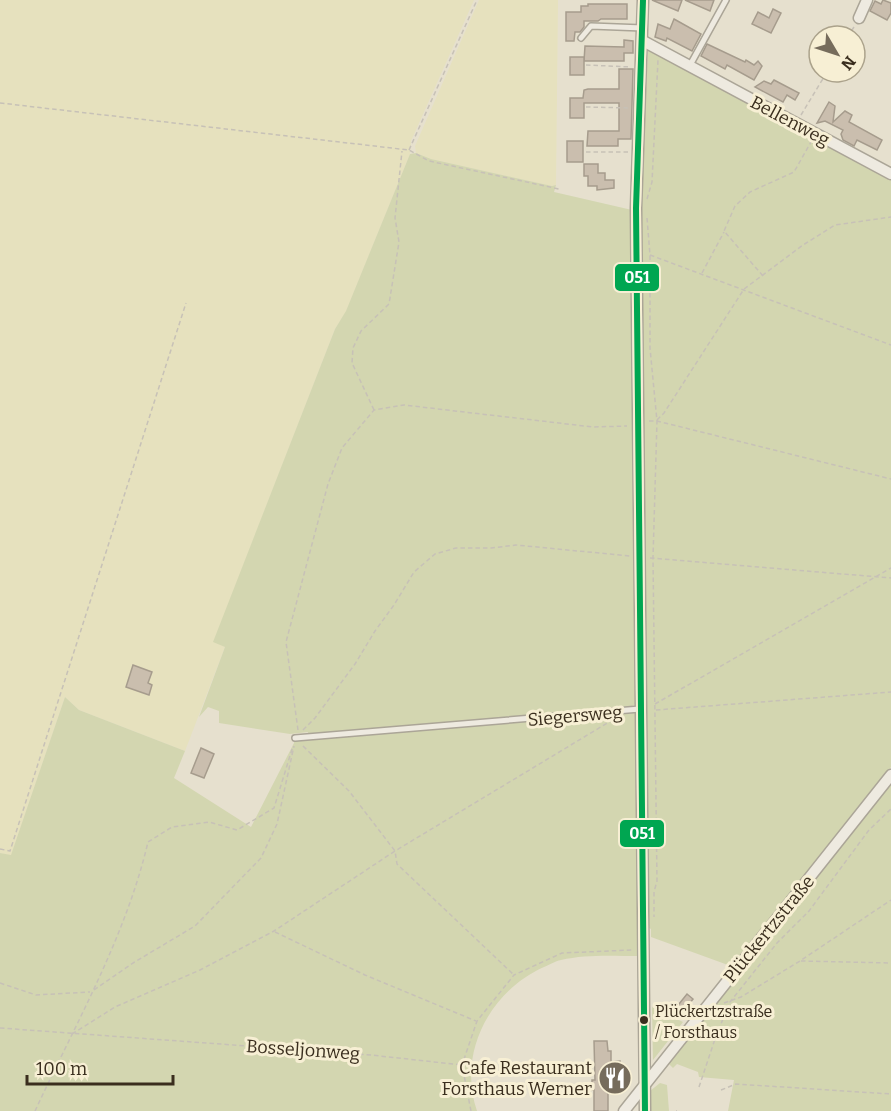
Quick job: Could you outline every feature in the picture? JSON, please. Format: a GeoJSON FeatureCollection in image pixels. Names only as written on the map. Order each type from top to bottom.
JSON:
{"type":"FeatureCollection","features":[{"type":"Feature","properties":{"kind":"street"},"geometry":{"type":"LineString","coordinates":[[643,0],[636,207],[645,1111]]}},
{"type":"Feature","properties":{"kind":"street"},"geometry":{"type":"LineString","coordinates":[[859,18],[867,0]]}},
{"type":"Feature","properties":{"kind":"street","name":"Bellenweg"},"geometry":{"type":"LineString","coordinates":[[643,41],[891,174]]}},
{"type":"Feature","properties":{"kind":"street","name":"Plückertzstraße"},"geometry":{"type":"LineString","coordinates":[[624,1111],[891,775]]}},
{"type":"Feature","properties":{"kind":"lane"},"geometry":{"type":"LineString","coordinates":[[689,67],[726,0]]}},
{"type":"Feature","properties":{"kind":"lane"},"geometry":{"type":"LineString","coordinates":[[581,38],[591,26],[643,28]]}},
{"type":"Feature","properties":{"kind":"lane","name":"Siegersweg"},"geometry":{"type":"LineString","coordinates":[[295,738],[640,710]]}},
{"type":"Feature","properties":{"kind":"path"},"geometry":{"type":"LineString","coordinates":[[409,150],[477,0]]}},
{"type":"Feature","properties":{"kind":"path"},"geometry":{"type":"LineString","coordinates":[[646,202],[652,182],[659,50]]}},
{"type":"Feature","properties":{"kind":"path"},"geometry":{"type":"LineString","coordinates":[[586,65],[641,67]]}},
{"type":"Feature","properties":{"kind":"path"},"geometry":{"type":"LineString","coordinates":[[796,123],[820,84]]}},
{"type":"Feature","properties":{"kind":"path"},"geometry":{"type":"LineString","coordinates":[[0,103],[409,150],[429,161],[559,189]]}},
{"type":"Feature","properties":{"kind":"path"},"geometry":{"type":"LineString","coordinates":[[586,107],[640,108]]}},
{"type":"Feature","properties":{"kind":"path"},"geometry":{"type":"LineString","coordinates":[[702,274],[735,206],[750,192],[794,172],[815,134]]}},
{"type":"Feature","properties":{"kind":"path"},"geometry":{"type":"LineString","coordinates":[[374,410],[352,363],[353,348],[361,331],[389,304],[393,288],[399,242],[395,218],[402,150]]}},
{"type":"Feature","properties":{"kind":"path"},"geometry":{"type":"LineString","coordinates":[[586,152],[638,152]]}},
{"type":"Feature","properties":{"kind":"path"},"geometry":{"type":"LineString","coordinates":[[643,927],[655,916],[654,892],[657,881],[653,558],[657,421],[650,348],[650,255],[647,213]]}},
{"type":"Feature","properties":{"kind":"path"},"geometry":{"type":"LineString","coordinates":[[657,421],[744,289],[803,244],[835,225],[891,217]]}},
{"type":"Feature","properties":{"kind":"path"},"geometry":{"type":"LineString","coordinates":[[724,231],[763,276]]}},
{"type":"Feature","properties":{"kind":"path"},"geometry":{"type":"LineString","coordinates":[[650,255],[891,345]]}},
{"type":"Feature","properties":{"kind":"path"},"geometry":{"type":"LineString","coordinates":[[0,849],[10,851],[186,303]]}},
{"type":"Feature","properties":{"kind":"path"},"geometry":{"type":"LineString","coordinates":[[35,1111],[121,926],[141,871],[148,842],[172,827],[209,822],[237,830],[274,808],[298,730],[286,642],[328,484],[342,448],[374,410],[404,405],[593,427],[638,425]]}},
{"type":"Feature","properties":{"kind":"path"},"geometry":{"type":"LineString","coordinates":[[657,421],[891,478]]}},
{"type":"Feature","properties":{"kind":"path"},"geometry":{"type":"LineString","coordinates":[[0,982],[36,994],[92,991],[195,926],[261,858],[277,824],[295,738],[315,718],[356,664],[414,572],[435,554],[456,548],[516,545],[639,558],[891,578]]}},
{"type":"Feature","properties":{"kind":"path"},"geometry":{"type":"LineString","coordinates":[[655,704],[891,568]]}},
{"type":"Feature","properties":{"kind":"path","name":"Siegersweg"},"geometry":{"type":"LineString","coordinates":[[640,710],[891,692]]}},
{"type":"Feature","properties":{"kind":"path"},"geometry":{"type":"LineString","coordinates":[[71,1034],[115,1007],[201,970],[274,931],[395,850],[626,712]]}},
{"type":"Feature","properties":{"kind":"path"},"geometry":{"type":"LineString","coordinates":[[295,738],[349,792],[395,850],[397,864],[514,975]]}},
{"type":"Feature","properties":{"kind":"path"},"geometry":{"type":"LineString","coordinates":[[699,1087],[730,1002],[777,943],[809,911],[869,830],[891,809]]}},
{"type":"Feature","properties":{"kind":"path"},"geometry":{"type":"LineString","coordinates":[[706,1007],[730,1002],[800,961],[891,900]]}},
{"type":"Feature","properties":{"kind":"path"},"geometry":{"type":"LineString","coordinates":[[274,931],[365,975],[477,1021]]}},
{"type":"Feature","properties":{"kind":"path"},"geometry":{"type":"LineString","coordinates":[[471,1111],[462,1065],[477,1021],[514,975],[562,953],[642,950]]}},
{"type":"Feature","properties":{"kind":"path"},"geometry":{"type":"LineString","coordinates":[[800,961],[891,963]]}},
{"type":"Feature","properties":{"kind":"path","name":"Bosseljonweg"},"geometry":{"type":"LineString","coordinates":[[0,1028],[371,1055],[462,1065]]}},
{"type":"Feature","properties":{"kind":"path"},"geometry":{"type":"LineString","coordinates":[[721,1090],[736,1084],[891,1094]]}},
{"type":"Feature","properties":{"kind":"shaded area"},"geometry":{"type":"Polygon","coordinates":[[[0,0],[474,0],[411,141],[410,154],[346,312],[335,329],[214,641],[225,647],[185,751],[79,710],[65,697],[11,856],[0,853],[0,0]]]}},
{"type":"Feature","properties":{"kind":"shaded area"},"geometry":{"type":"Polygon","coordinates":[[[479,0],[558,0],[556,185],[431,159],[416,153],[415,146],[479,0]]]}},
{"type":"Feature","properties":{"kind":"green space"},"geometry":{"type":"Polygon","coordinates":[[[648,50],[891,180],[891,767],[739,957],[728,965],[651,937],[651,929],[647,927],[640,213],[648,50]]]}},
{"type":"Feature","properties":{"kind":"green space"},"geometry":{"type":"Polygon","coordinates":[[[416,153],[431,159],[556,185],[554,192],[632,210],[636,704],[626,709],[308,734],[308,732],[290,734],[219,723],[219,711],[208,707],[199,717],[225,647],[213,642],[335,329],[346,311],[410,154],[416,153]]]}},
{"type":"Feature","properties":{"kind":"green space"},"geometry":{"type":"Polygon","coordinates":[[[65,697],[79,710],[185,751],[174,778],[251,827],[294,739],[636,713],[639,956],[590,956],[559,961],[525,978],[508,991],[483,1026],[475,1046],[471,1067],[472,1089],[477,1111],[0,1111],[0,853],[11,855],[65,697]]]}},
{"type":"Feature","properties":{"kind":"green space"},"geometry":{"type":"Polygon","coordinates":[[[891,782],[891,1111],[728,1111],[734,1080],[699,1077],[698,1072],[677,1064],[673,1068],[668,1063],[891,782]]]}},
{"type":"Feature","properties":{"kind":"green space"},"geometry":{"type":"Polygon","coordinates":[[[652,1007],[683,1022],[653,1060],[652,1007]]]}},
{"type":"Feature","properties":{"kind":"green space"},"geometry":{"type":"Polygon","coordinates":[[[660,1083],[667,1085],[669,1111],[649,1111],[650,1091],[660,1083]]]}},
{"type":"Feature","properties":{"kind":"building"},"geometry":{"type":"Polygon","coordinates":[[[652,0],[682,0],[678,11],[652,0]]]}},
{"type":"Feature","properties":{"kind":"building"},"geometry":{"type":"Polygon","coordinates":[[[685,0],[714,0],[710,11],[685,0]]]}},
{"type":"Feature","properties":{"kind":"building"},"geometry":{"type":"Polygon","coordinates":[[[883,0],[891,3],[891,13],[887,20],[870,11],[875,1],[881,4],[883,0]]]}},
{"type":"Feature","properties":{"kind":"building"},"geometry":{"type":"Polygon","coordinates":[[[588,4],[627,4],[627,19],[584,21],[584,27],[580,32],[575,32],[574,41],[566,41],[566,12],[581,12],[581,6],[588,6],[588,4]]]}},
{"type":"Feature","properties":{"kind":"building"},"geometry":{"type":"Polygon","coordinates":[[[773,9],[781,13],[771,33],[752,24],[758,12],[769,18],[773,9]]]}},
{"type":"Feature","properties":{"kind":"building"},"geometry":{"type":"Polygon","coordinates":[[[674,19],[701,34],[692,51],[667,38],[666,41],[655,37],[658,24],[670,29],[674,19]]]}},
{"type":"Feature","properties":{"kind":"building"},"geometry":{"type":"Polygon","coordinates":[[[624,40],[633,41],[633,53],[624,53],[624,61],[584,61],[585,46],[624,47],[624,40]]]}},
{"type":"Feature","properties":{"kind":"building"},"geometry":{"type":"Polygon","coordinates":[[[707,44],[754,65],[758,61],[762,66],[754,80],[727,65],[725,69],[701,56],[707,44]]]}},
{"type":"Feature","properties":{"kind":"building"},"geometry":{"type":"Polygon","coordinates":[[[570,57],[584,57],[584,75],[570,75],[570,57]]]}},
{"type":"Feature","properties":{"kind":"building"},"geometry":{"type":"Polygon","coordinates":[[[619,69],[633,69],[631,139],[618,139],[618,146],[587,146],[588,131],[619,131],[619,103],[584,103],[584,118],[570,118],[570,98],[583,98],[584,90],[588,89],[619,89],[619,69]]]}},
{"type":"Feature","properties":{"kind":"building"},"geometry":{"type":"Polygon","coordinates":[[[774,80],[799,93],[795,100],[787,95],[783,102],[755,87],[764,81],[771,84],[774,80]]]}},
{"type":"Feature","properties":{"kind":"building"},"geometry":{"type":"Polygon","coordinates":[[[829,102],[835,106],[833,122],[845,111],[852,115],[849,122],[882,140],[877,150],[857,140],[854,146],[843,140],[841,134],[843,130],[825,121],[817,123],[829,102]]]}},
{"type":"Feature","properties":{"kind":"building"},"geometry":{"type":"Polygon","coordinates":[[[567,141],[583,141],[583,162],[567,162],[567,141]]]}},
{"type":"Feature","properties":{"kind":"building"},"geometry":{"type":"Polygon","coordinates":[[[584,164],[598,164],[598,173],[605,173],[605,180],[614,180],[614,188],[597,190],[597,186],[588,186],[588,176],[584,176],[584,164]]]}},
{"type":"Feature","properties":{"kind":"building"},"geometry":{"type":"Polygon","coordinates":[[[133,665],[152,672],[148,683],[152,685],[149,695],[126,687],[133,665]]]}},
{"type":"Feature","properties":{"kind":"building"},"geometry":{"type":"Polygon","coordinates":[[[201,748],[214,754],[204,778],[191,773],[201,748]]]}},
{"type":"Feature","properties":{"kind":"building"},"geometry":{"type":"Polygon","coordinates":[[[687,994],[693,999],[681,1014],[675,1009],[687,994]]]}},
{"type":"Feature","properties":{"kind":"building"},"geometry":{"type":"Polygon","coordinates":[[[594,1041],[607,1041],[608,1051],[611,1051],[611,1062],[620,1061],[620,1093],[608,1093],[608,1111],[594,1111],[592,1080],[595,1080],[594,1041]]]}},
{"type":"Feature","properties":{"kind":"transit line","name":"051"},"geometry":{"type":"LineString","coordinates":[[643,0],[636,208],[645,1111]]}},
{"type":"Feature","properties":{"kind":"place","name":"Plückertzstraße / Forsthaus"},"geometry":{"type":"Point","coordinates":[644,1020]}},
{"type":"Feature","properties":{"kind":"place","name":"Cafe Restaurant Forsthaus Werner"},"geometry":{"type":"Point","coordinates":[615,1078]}}]}
